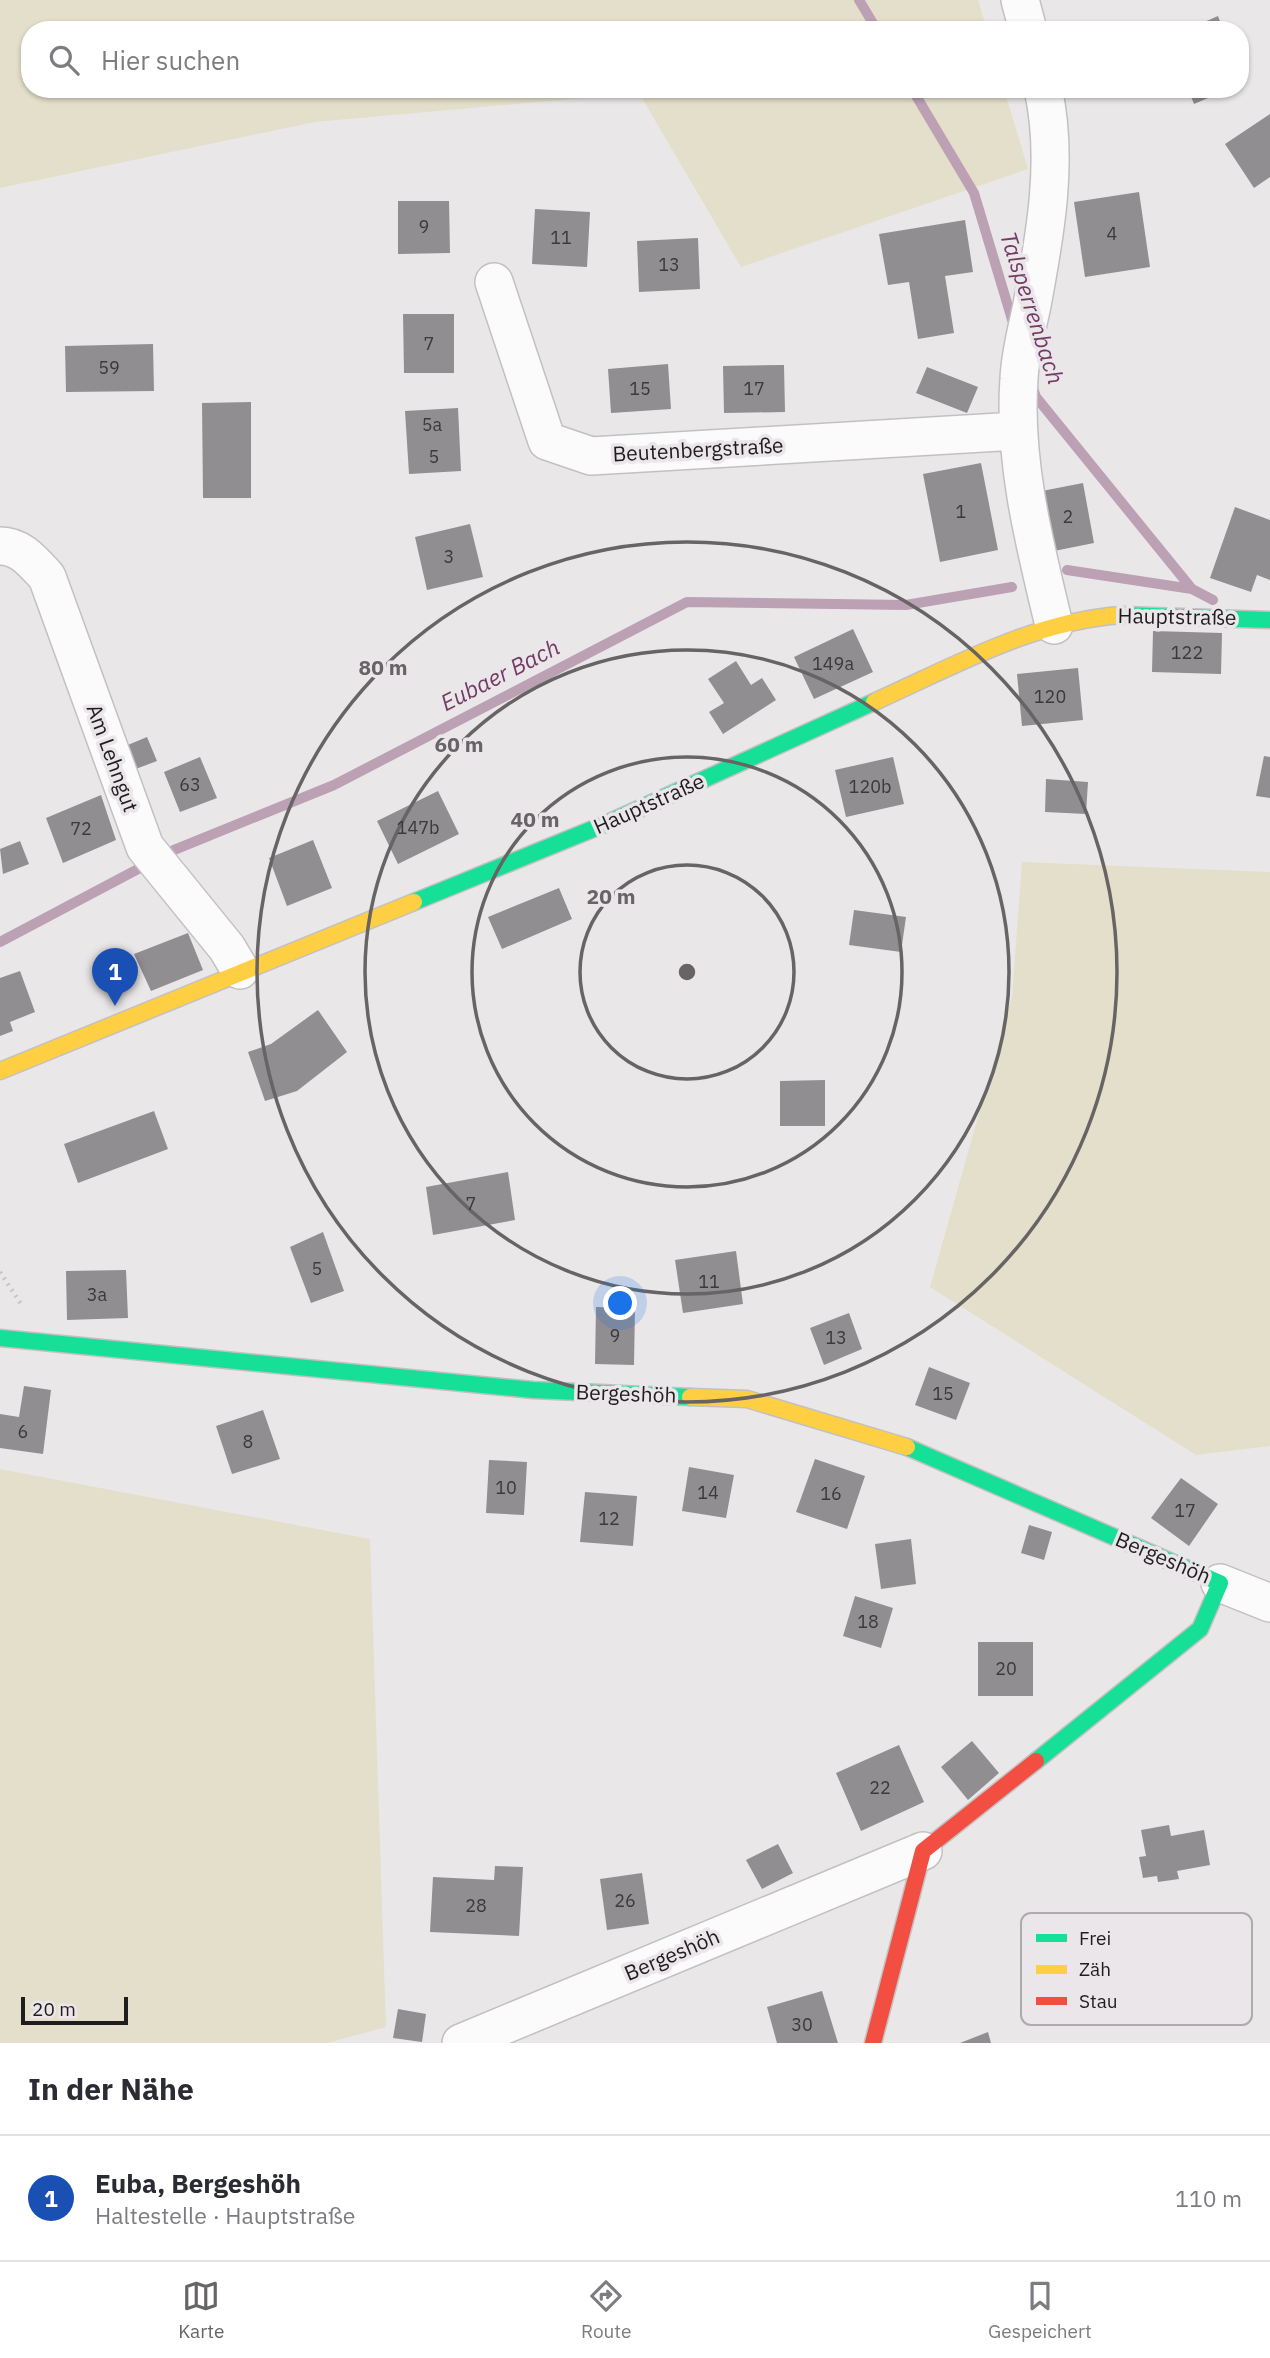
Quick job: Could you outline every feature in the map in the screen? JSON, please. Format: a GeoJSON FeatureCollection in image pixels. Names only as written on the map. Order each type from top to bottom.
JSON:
{"type":"FeatureCollection","features":[{"type":"Feature","properties":{"kind":"street"},"geometry":{"type":"LineString","coordinates":[[1020,0],[1026,21]]}},
{"type":"Feature","properties":{"kind":"street"},"geometry":{"type":"LineString","coordinates":[[1045,98],[1049,117],[1046,225],[1019,376],[1017,431],[1034,535],[1054,625]]}},
{"type":"Feature","properties":{"kind":"street","name":"Beutenbergstraße"},"geometry":{"type":"LineString","coordinates":[[495,282],[547,440],[591,456],[1017,431]]}},
{"type":"Feature","properties":{"kind":"street","name":"Am Lehngut"},"geometry":{"type":"LineString","coordinates":[[0,546],[11,546],[26,555],[47,577],[145,847],[227,948],[240,970]]}},
{"type":"Feature","properties":{"kind":"street","name":"Hauptstraße"},"geometry":{"type":"LineString","coordinates":[[0,1071],[120,1023],[240,970],[610,822],[993,648],[1054,625],[1108,616],[1184,615],[1270,620]]}},
{"type":"Feature","properties":{"kind":"street","name":"Bergeshöh"},"geometry":{"type":"LineString","coordinates":[[0,1338],[533,1390],[747,1399],[907,1447],[1270,1603]]}},
{"type":"Feature","properties":{"kind":"street","name":"Bergeshöh"},"geometry":{"type":"LineString","coordinates":[[461,2043],[923,1851],[1200,1629],[1220,1583]]}},
{"type":"Feature","properties":{"kind":"street"},"geometry":{"type":"LineString","coordinates":[[873,2043],[923,1851]]}},
{"type":"Feature","properties":{"kind":"shaded area"},"geometry":{"type":"Polygon","coordinates":[[[0,0],[978,0],[984,21],[21,21],[21,98],[583,98],[315,122],[0,188],[0,0]]]}},
{"type":"Feature","properties":{"kind":"shaded area"},"geometry":{"type":"Polygon","coordinates":[[[642,98],[1007,98],[1028,169],[741,267],[642,98]]]}},
{"type":"Feature","properties":{"kind":"shaded area"},"geometry":{"type":"Polygon","coordinates":[[[1022,862],[1270,872],[1270,1446],[1196,1455],[930,1287],[1012,997],[1022,862]]]}},
{"type":"Feature","properties":{"kind":"shaded area"},"geometry":{"type":"Polygon","coordinates":[[[0,1469],[370,1539],[386,2027],[327,2043],[0,2043],[0,1469]]]}},
{"type":"Feature","properties":{"kind":"building"},"geometry":{"type":"Polygon","coordinates":[[[1218,16],[1220,21],[1207,21],[1218,16]]]}},
{"type":"Feature","properties":{"kind":"building"},"geometry":{"type":"Polygon","coordinates":[[[1192,98],[1208,98],[1194,104],[1192,98]]]}},
{"type":"Feature","properties":{"kind":"building"},"geometry":{"type":"Polygon","coordinates":[[[1270,114],[1270,177],[1254,188],[1225,144],[1270,114]]]}},
{"type":"Feature","properties":{"kind":"building"},"geometry":{"type":"Polygon","coordinates":[[[1139,192],[1150,267],[1085,277],[1074,202],[1139,192]]]}},
{"type":"Feature","properties":{"kind":"building"},"geometry":{"type":"Polygon","coordinates":[[[398,201],[449,201],[450,253],[398,254],[398,201]]]}},
{"type":"Feature","properties":{"kind":"building"},"geometry":{"type":"Polygon","coordinates":[[[535,209],[590,212],[587,267],[532,264],[535,209]]]}},
{"type":"Feature","properties":{"kind":"building"},"geometry":{"type":"Polygon","coordinates":[[[965,220],[973,272],[945,276],[954,333],[918,339],[909,282],[888,285],[879,234],[965,220]]]}},
{"type":"Feature","properties":{"kind":"building"},"geometry":{"type":"Polygon","coordinates":[[[698,238],[700,289],[639,292],[637,241],[698,238]]]}},
{"type":"Feature","properties":{"kind":"building"},"geometry":{"type":"Polygon","coordinates":[[[403,314],[454,314],[454,373],[404,373],[403,314]]]}},
{"type":"Feature","properties":{"kind":"building"},"geometry":{"type":"Polygon","coordinates":[[[153,344],[154,391],[66,392],[65,346],[153,344]]]}},
{"type":"Feature","properties":{"kind":"building"},"geometry":{"type":"Polygon","coordinates":[[[668,364],[671,409],[611,413],[608,369],[668,364]]]}},
{"type":"Feature","properties":{"kind":"building"},"geometry":{"type":"Polygon","coordinates":[[[784,365],[785,412],[724,413],[723,366],[784,365]]]}},
{"type":"Feature","properties":{"kind":"building"},"geometry":{"type":"Polygon","coordinates":[[[927,367],[978,387],[967,413],[916,393],[927,367]]]}},
{"type":"Feature","properties":{"kind":"building"},"geometry":{"type":"Polygon","coordinates":[[[251,402],[251,498],[203,498],[202,403],[251,402]]]}},
{"type":"Feature","properties":{"kind":"building"},"geometry":{"type":"Polygon","coordinates":[[[458,408],[461,471],[409,474],[405,411],[458,408]]]}},
{"type":"Feature","properties":{"kind":"building"},"geometry":{"type":"Polygon","coordinates":[[[981,463],[998,550],[940,562],[923,474],[981,463]]]}},
{"type":"Feature","properties":{"kind":"building"},"geometry":{"type":"Polygon","coordinates":[[[1083,483],[1094,543],[1054,551],[1042,491],[1083,483]]]}},
{"type":"Feature","properties":{"kind":"building"},"geometry":{"type":"Polygon","coordinates":[[[1235,507],[1270,520],[1270,580],[1257,575],[1251,592],[1210,578],[1235,507]]]}},
{"type":"Feature","properties":{"kind":"building"},"geometry":{"type":"Polygon","coordinates":[[[470,524],[483,577],[427,590],[415,537],[470,524]]]}},
{"type":"Feature","properties":{"kind":"building"},"geometry":{"type":"Polygon","coordinates":[[[853,629],[873,672],[814,699],[794,657],[853,629]]]}},
{"type":"Feature","properties":{"kind":"building"},"geometry":{"type":"Polygon","coordinates":[[[1153,631],[1222,633],[1221,674],[1152,672],[1153,631]]]}},
{"type":"Feature","properties":{"kind":"building"},"geometry":{"type":"Polygon","coordinates":[[[736,661],[751,685],[762,678],[776,700],[723,734],[709,712],[724,703],[708,679],[736,661]]]}},
{"type":"Feature","properties":{"kind":"building"},"geometry":{"type":"Polygon","coordinates":[[[1078,668],[1083,720],[1022,726],[1017,674],[1078,668]]]}},
{"type":"Feature","properties":{"kind":"building"},"geometry":{"type":"Polygon","coordinates":[[[147,737],[157,761],[133,770],[123,747],[147,737]]]}},
{"type":"Feature","properties":{"kind":"building"},"geometry":{"type":"Polygon","coordinates":[[[1264,756],[1270,757],[1270,798],[1256,796],[1264,756]]]}},
{"type":"Feature","properties":{"kind":"building"},"geometry":{"type":"Polygon","coordinates":[[[200,757],[217,798],[180,812],[164,772],[200,757]]]}},
{"type":"Feature","properties":{"kind":"building"},"geometry":{"type":"Polygon","coordinates":[[[893,757],[904,804],[846,817],[835,770],[893,757]]]}},
{"type":"Feature","properties":{"kind":"building"},"geometry":{"type":"Polygon","coordinates":[[[1046,779],[1088,782],[1086,814],[1045,812],[1046,779]]]}},
{"type":"Feature","properties":{"kind":"building"},"geometry":{"type":"Polygon","coordinates":[[[438,791],[459,834],[398,864],[377,821],[438,791]]]}},
{"type":"Feature","properties":{"kind":"building"},"geometry":{"type":"Polygon","coordinates":[[[101,795],[116,840],[63,863],[46,818],[101,795]]]}},
{"type":"Feature","properties":{"kind":"building"},"geometry":{"type":"Polygon","coordinates":[[[313,840],[332,888],[287,906],[269,858],[313,840]]]}},
{"type":"Feature","properties":{"kind":"building"},"geometry":{"type":"Polygon","coordinates":[[[20,841],[29,864],[3,874],[0,849],[20,841]]]}},
{"type":"Feature","properties":{"kind":"building"},"geometry":{"type":"Polygon","coordinates":[[[559,888],[572,919],[502,949],[488,917],[559,888]]]}},
{"type":"Feature","properties":{"kind":"building"},"geometry":{"type":"Polygon","coordinates":[[[854,910],[906,917],[901,952],[849,945],[854,910]]]}},
{"type":"Feature","properties":{"kind":"building"},"geometry":{"type":"Polygon","coordinates":[[[188,933],[203,970],[151,991],[134,954],[188,933]]]}},
{"type":"Feature","properties":{"kind":"building"},"geometry":{"type":"Polygon","coordinates":[[[20,971],[35,1012],[10,1022],[13,1031],[0,1036],[0,978],[20,971]]]}},
{"type":"Feature","properties":{"kind":"building"},"geometry":{"type":"Polygon","coordinates":[[[318,1010],[347,1052],[297,1091],[265,1101],[248,1052],[271,1044],[318,1010]]]}},
{"type":"Feature","properties":{"kind":"building"},"geometry":{"type":"Polygon","coordinates":[[[825,1080],[825,1126],[780,1126],[780,1081],[825,1080]]]}},
{"type":"Feature","properties":{"kind":"building"},"geometry":{"type":"Polygon","coordinates":[[[154,1111],[168,1149],[78,1183],[64,1144],[154,1111]]]}},
{"type":"Feature","properties":{"kind":"building"},"geometry":{"type":"Polygon","coordinates":[[[508,1172],[515,1220],[433,1235],[426,1187],[508,1172]]]}},
{"type":"Feature","properties":{"kind":"building"},"geometry":{"type":"Polygon","coordinates":[[[323,1232],[344,1291],[311,1303],[290,1247],[323,1232]]]}},
{"type":"Feature","properties":{"kind":"building"},"geometry":{"type":"Polygon","coordinates":[[[736,1251],[743,1304],[683,1313],[675,1260],[736,1251]]]}},
{"type":"Feature","properties":{"kind":"building"},"geometry":{"type":"Polygon","coordinates":[[[126,1270],[128,1318],[67,1320],[66,1271],[126,1270]]]}},
{"type":"Feature","properties":{"kind":"building"},"geometry":{"type":"Polygon","coordinates":[[[596,1307],[635,1308],[634,1365],[595,1364],[596,1307]]]}},
{"type":"Feature","properties":{"kind":"building"},"geometry":{"type":"Polygon","coordinates":[[[849,1313],[862,1349],[824,1365],[810,1328],[849,1313]]]}},
{"type":"Feature","properties":{"kind":"building"},"geometry":{"type":"Polygon","coordinates":[[[929,1367],[970,1383],[956,1420],[915,1405],[929,1367]]]}},
{"type":"Feature","properties":{"kind":"building"},"geometry":{"type":"Polygon","coordinates":[[[24,1386],[51,1390],[43,1454],[0,1448],[0,1414],[19,1417],[24,1386]]]}},
{"type":"Feature","properties":{"kind":"building"},"geometry":{"type":"Polygon","coordinates":[[[263,1410],[280,1459],[232,1474],[216,1426],[263,1410]]]}},
{"type":"Feature","properties":{"kind":"building"},"geometry":{"type":"Polygon","coordinates":[[[815,1459],[865,1476],[847,1529],[796,1512],[815,1459]]]}},
{"type":"Feature","properties":{"kind":"building"},"geometry":{"type":"Polygon","coordinates":[[[489,1460],[527,1462],[524,1515],[486,1513],[489,1460]]]}},
{"type":"Feature","properties":{"kind":"building"},"geometry":{"type":"Polygon","coordinates":[[[689,1467],[734,1475],[726,1518],[682,1511],[689,1467]]]}},
{"type":"Feature","properties":{"kind":"building"},"geometry":{"type":"Polygon","coordinates":[[[1181,1478],[1218,1504],[1189,1546],[1151,1518],[1181,1478]]]}},
{"type":"Feature","properties":{"kind":"building"},"geometry":{"type":"Polygon","coordinates":[[[585,1492],[637,1496],[633,1546],[580,1542],[585,1492]]]}},
{"type":"Feature","properties":{"kind":"building"},"geometry":{"type":"Polygon","coordinates":[[[1029,1525],[1052,1532],[1044,1560],[1021,1553],[1029,1525]]]}},
{"type":"Feature","properties":{"kind":"building"},"geometry":{"type":"Polygon","coordinates":[[[911,1539],[916,1584],[881,1589],[875,1544],[911,1539]]]}},
{"type":"Feature","properties":{"kind":"building"},"geometry":{"type":"Polygon","coordinates":[[[855,1596],[893,1608],[881,1648],[843,1636],[855,1596]]]}},
{"type":"Feature","properties":{"kind":"building"},"geometry":{"type":"Polygon","coordinates":[[[978,1642],[1033,1642],[1033,1696],[978,1696],[978,1642]]]}},
{"type":"Feature","properties":{"kind":"building"},"geometry":{"type":"Polygon","coordinates":[[[972,1741],[999,1773],[968,1800],[941,1767],[972,1741]]]}},
{"type":"Feature","properties":{"kind":"building"},"geometry":{"type":"Polygon","coordinates":[[[899,1745],[924,1802],[861,1831],[836,1773],[899,1745]]]}},
{"type":"Feature","properties":{"kind":"building"},"geometry":{"type":"Polygon","coordinates":[[[1169,1825],[1171,1836],[1204,1830],[1210,1865],[1177,1871],[1179,1879],[1158,1882],[1157,1876],[1143,1878],[1139,1857],[1146,1856],[1141,1830],[1169,1825]]]}},
{"type":"Feature","properties":{"kind":"building"},"geometry":{"type":"Polygon","coordinates":[[[778,1844],[793,1873],[762,1889],[746,1860],[778,1844]]]}},
{"type":"Feature","properties":{"kind":"building"},"geometry":{"type":"Polygon","coordinates":[[[495,1866],[523,1867],[519,1936],[430,1932],[433,1877],[494,1880],[495,1866]]]}},
{"type":"Feature","properties":{"kind":"building"},"geometry":{"type":"Polygon","coordinates":[[[642,1873],[649,1924],[607,1930],[600,1879],[642,1873]]]}},
{"type":"Feature","properties":{"kind":"building"},"geometry":{"type":"Polygon","coordinates":[[[822,1991],[838,2043],[777,2043],[767,2007],[822,1991]]]}},
{"type":"Feature","properties":{"kind":"building"},"geometry":{"type":"Polygon","coordinates":[[[398,2009],[426,2014],[422,2042],[393,2038],[398,2009]]]}},
{"type":"Feature","properties":{"kind":"building"},"geometry":{"type":"Polygon","coordinates":[[[988,2032],[991,2043],[960,2043],[988,2032]]]}},
{"type":"Feature","properties":{"kind":"waterway","name":"Talsperrenbach"},"geometry":{"type":"LineString","coordinates":[[859,0],[872,21]]}},
{"type":"Feature","properties":{"kind":"waterway","name":"Talsperrenbach"},"geometry":{"type":"LineString","coordinates":[[917,98],[974,193],[1014,326]]}},
{"type":"Feature","properties":{"kind":"waterway","name":"Talsperrenbach"},"geometry":{"type":"LineString","coordinates":[[1032,385],[1036,397],[1192,589]]}},
{"type":"Feature","properties":{"kind":"waterway","name":"Eubaer Bach"},"geometry":{"type":"LineString","coordinates":[[1067,570],[1192,589],[1213,600]]}},
{"type":"Feature","properties":{"kind":"waterway","name":"Eubaer Bach"},"geometry":{"type":"LineString","coordinates":[[0,942],[174,850],[334,785],[687,602],[906,605],[1012,587]]}},
{"type":"Feature","properties":{"kind":"traffic: fast"},"geometry":{"type":"LineString","coordinates":[[1122,615],[1270,620]]}},
{"type":"Feature","properties":{"kind":"traffic: fast"},"geometry":{"type":"LineString","coordinates":[[414,902],[610,822],[874,702]]}},
{"type":"Feature","properties":{"kind":"traffic: fast"},"geometry":{"type":"LineString","coordinates":[[0,1338],[533,1390],[690,1397]]}},
{"type":"Feature","properties":{"kind":"traffic: fast"},"geometry":{"type":"LineString","coordinates":[[907,1447],[1220,1583],[1200,1629],[1036,1761]]}},
{"type":"Feature","properties":{"kind":"traffic: slow"},"geometry":{"type":"LineString","coordinates":[[874,702],[964,660],[1026,636],[1057,626],[1122,615]]}},
{"type":"Feature","properties":{"kind":"traffic: slow"},"geometry":{"type":"LineString","coordinates":[[0,1071],[414,902]]}},
{"type":"Feature","properties":{"kind":"traffic: slow"},"geometry":{"type":"LineString","coordinates":[[690,1397],[747,1399],[907,1447]]}},
{"type":"Feature","properties":{"kind":"traffic: jam"},"geometry":{"type":"LineString","coordinates":[[873,2043],[923,1851],[1036,1761]]}},
{"type":"Feature","properties":{"kind":"place","name":"Euba, Bergeshöh"},"geometry":{"type":"Point","coordinates":[115,1006]}}]}
